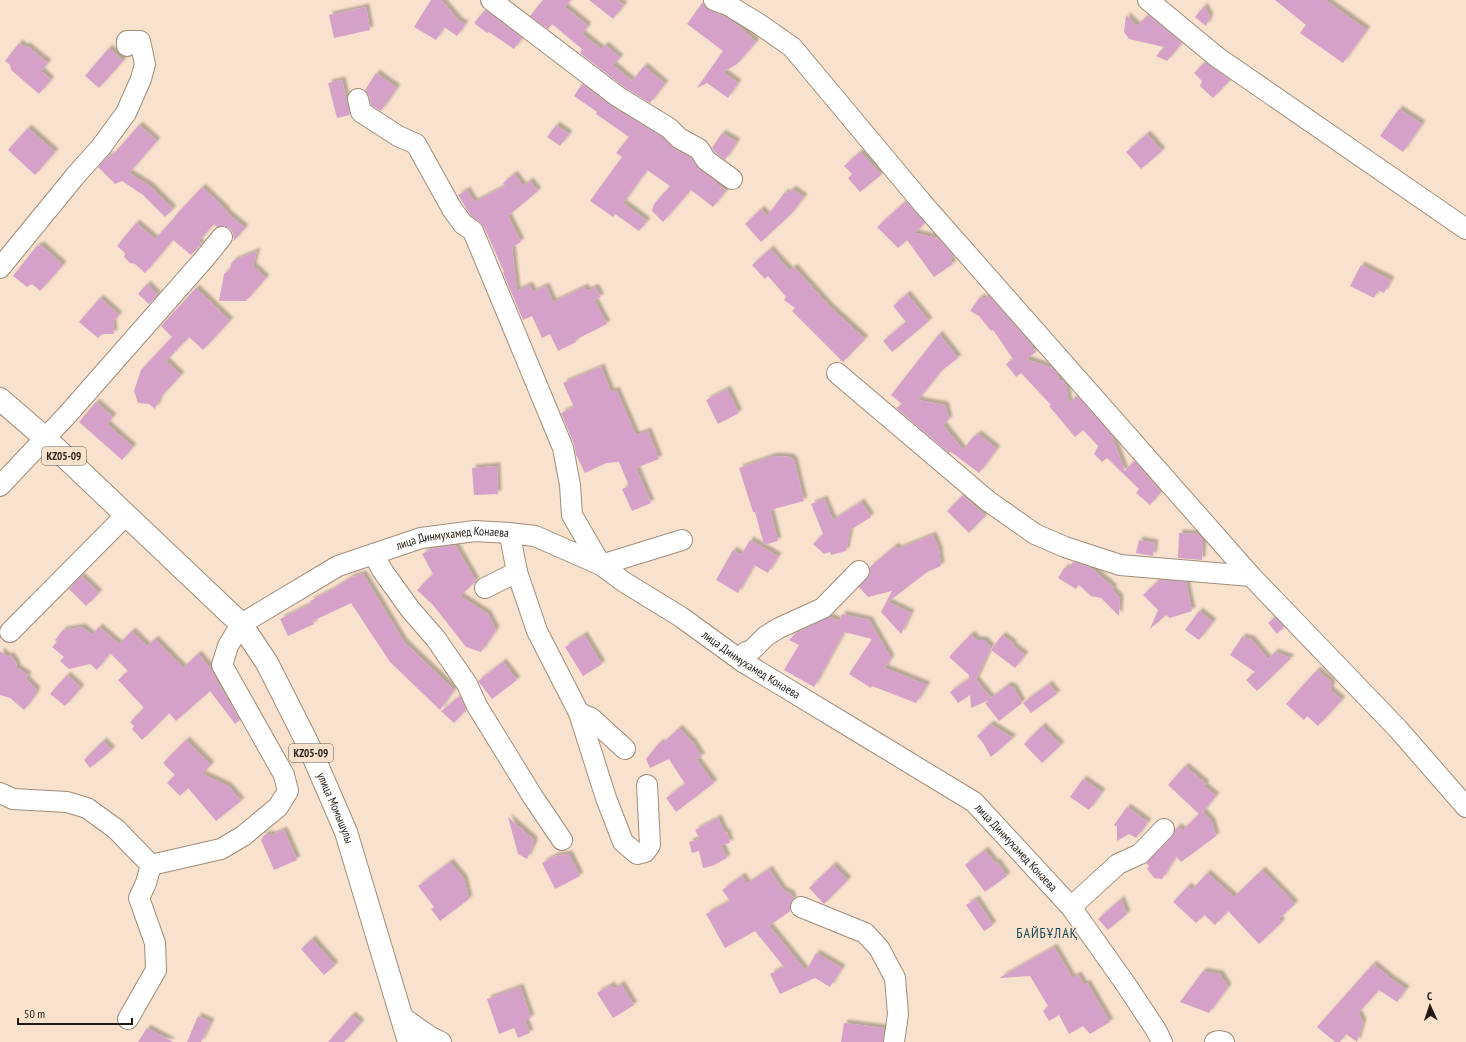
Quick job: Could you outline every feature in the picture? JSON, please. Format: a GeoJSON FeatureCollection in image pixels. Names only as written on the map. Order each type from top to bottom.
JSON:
{"type":"FeatureCollection","features":[{"type":"Feature","properties":{"kind":"main road","name":"KZ05-09"},"geometry":{"type":"LineString","coordinates":[[0,399],[45,438],[126,515]]}},
{"type":"Feature","properties":{"kind":"main road","name":"улица Момышулы"},"geometry":{"type":"LineString","coordinates":[[126,515],[242,624],[267,663],[306,742],[346,832],[409,1042]]}},
{"type":"Feature","properties":{"kind":"street"},"geometry":{"type":"LineString","coordinates":[[491,0],[617,96],[669,128],[679,138],[699,150],[706,160],[732,179]]}},
{"type":"Feature","properties":{"kind":"street"},"geometry":{"type":"LineString","coordinates":[[714,0],[728,5],[753,20],[792,48],[924,205],[1251,576],[1398,730],[1466,806]]}},
{"type":"Feature","properties":{"kind":"street"},"geometry":{"type":"LineString","coordinates":[[1148,0],[1217,58],[1466,229]]}},
{"type":"Feature","properties":{"kind":"street"},"geometry":{"type":"LineString","coordinates":[[0,268],[71,181],[101,147],[126,113],[141,79],[145,64],[140,41],[128,41],[127,46]]}},
{"type":"Feature","properties":{"kind":"street"},"geometry":{"type":"LineString","coordinates":[[358,99],[361,112],[398,136],[416,144],[452,209],[463,224],[473,232],[563,448],[570,485],[572,515],[600,564],[682,540]]}},
{"type":"Feature","properties":{"kind":"street"},"geometry":{"type":"LineString","coordinates":[[0,486],[68,414],[205,258],[222,236]]}},
{"type":"Feature","properties":{"kind":"street"},"geometry":{"type":"LineString","coordinates":[[837,373],[988,501],[1035,534],[1065,547],[1120,565],[1251,576]]}},
{"type":"Feature","properties":{"kind":"street"},"geometry":{"type":"LineString","coordinates":[[10,632],[126,515]]}},
{"type":"Feature","properties":{"kind":"street"},"geometry":{"type":"LineString","coordinates":[[535,536],[557,538],[565,529],[572,515]]}},
{"type":"Feature","properties":{"kind":"street","name":"лица Динмухамед Конаева"},"geometry":{"type":"LineString","coordinates":[[242,624],[338,566],[421,538],[475,531],[535,536],[600,564],[624,582],[681,617],[743,662],[974,802],[1071,907],[1127,986],[1156,1030],[1162,1042]]}},
{"type":"Feature","properties":{"kind":"street"},"geometry":{"type":"LineString","coordinates":[[509,533],[517,572],[537,631],[579,713],[606,798],[623,842],[636,854],[645,852],[650,845],[647,785]]}},
{"type":"Feature","properties":{"kind":"street"},"geometry":{"type":"LineString","coordinates":[[374,554],[382,570],[410,609],[436,639],[467,684],[477,706],[533,797],[562,840]]}},
{"type":"Feature","properties":{"kind":"street"},"geometry":{"type":"LineString","coordinates":[[743,662],[746,652],[752,650],[766,636],[779,628],[824,608],[859,570]]}},
{"type":"Feature","properties":{"kind":"street"},"geometry":{"type":"LineString","coordinates":[[486,588],[517,572]]}},
{"type":"Feature","properties":{"kind":"street"},"geometry":{"type":"LineString","coordinates":[[151,865],[221,849],[243,836],[278,808],[288,791],[284,775],[222,665],[228,646],[242,624]]}},
{"type":"Feature","properties":{"kind":"street"},"geometry":{"type":"LineString","coordinates":[[579,713],[591,718],[625,749]]}},
{"type":"Feature","properties":{"kind":"street"},"geometry":{"type":"LineString","coordinates":[[0,793],[13,799],[67,802],[87,808],[116,829],[151,865]]}},
{"type":"Feature","properties":{"kind":"street"},"geometry":{"type":"LineString","coordinates":[[1071,907],[1118,864],[1140,854],[1164,829]]}},
{"type":"Feature","properties":{"kind":"street"},"geometry":{"type":"LineString","coordinates":[[128,1019],[156,970],[155,943],[139,898],[151,865]]}},
{"type":"Feature","properties":{"kind":"street"},"geometry":{"type":"LineString","coordinates":[[801,908],[865,933],[879,948],[895,978],[898,1014],[894,1042]]}},
{"type":"Feature","properties":{"kind":"street"},"geometry":{"type":"LineString","coordinates":[[402,1017],[428,1036],[441,1042]]}},
{"type":"Feature","properties":{"kind":"street"},"geometry":{"type":"LineString","coordinates":[[1215,1042],[1224,1042]]}},
{"type":"Feature","properties":{"kind":"building"},"geometry":{"type":"Polygon","coordinates":[[[431,0],[440,0],[443,2],[459,21],[465,24],[457,36],[444,27],[436,40],[414,27],[431,0]]]}},
{"type":"Feature","properties":{"kind":"building"},"geometry":{"type":"Polygon","coordinates":[[[543,0],[571,0],[565,7],[588,26],[582,34],[601,49],[605,45],[620,58],[613,65],[632,81],[644,66],[665,84],[650,103],[624,87],[580,53],[582,49],[552,24],[548,29],[530,16],[543,0]]]}},
{"type":"Feature","properties":{"kind":"building"},"geometry":{"type":"Polygon","coordinates":[[[589,0],[617,0],[624,5],[613,19],[589,0]]]}},
{"type":"Feature","properties":{"kind":"building"},"geometry":{"type":"Polygon","coordinates":[[[1275,0],[1325,0],[1367,30],[1343,63],[1300,33],[1306,25],[1275,0]]]}},
{"type":"Feature","properties":{"kind":"building"},"geometry":{"type":"Polygon","coordinates":[[[703,2],[706,8],[731,20],[756,42],[737,64],[723,72],[738,83],[728,98],[707,83],[697,88],[723,51],[687,24],[703,2]]]}},
{"type":"Feature","properties":{"kind":"building"},"geometry":{"type":"Polygon","coordinates":[[[1204,6],[1210,17],[1206,26],[1195,17],[1204,6]]]}},
{"type":"Feature","properties":{"kind":"building"},"geometry":{"type":"Polygon","coordinates":[[[366,7],[370,30],[334,38],[329,15],[366,7]]]}},
{"type":"Feature","properties":{"kind":"building"},"geometry":{"type":"Polygon","coordinates":[[[485,10],[522,38],[514,49],[489,32],[487,33],[474,23],[485,10]]]}},
{"type":"Feature","properties":{"kind":"building"},"geometry":{"type":"Polygon","coordinates":[[[1126,15],[1137,26],[1148,15],[1182,43],[1167,61],[1156,56],[1164,47],[1129,39],[1124,32],[1126,15]]]}},
{"type":"Feature","properties":{"kind":"building"},"geometry":{"type":"Polygon","coordinates":[[[19,43],[24,47],[27,46],[48,63],[41,71],[51,80],[39,94],[11,70],[10,65],[5,61],[19,43]]]}},
{"type":"Feature","properties":{"kind":"building"},"geometry":{"type":"Polygon","coordinates":[[[109,48],[123,61],[99,88],[85,76],[109,48]]]}},
{"type":"Feature","properties":{"kind":"building"},"geometry":{"type":"Polygon","coordinates":[[[1205,62],[1230,80],[1213,98],[1200,86],[1202,81],[1194,73],[1205,62]]]}},
{"type":"Feature","properties":{"kind":"building"},"geometry":{"type":"Polygon","coordinates":[[[376,73],[397,88],[381,111],[371,105],[369,96],[365,90],[376,73]]]}},
{"type":"Feature","properties":{"kind":"building"},"geometry":{"type":"Polygon","coordinates":[[[342,80],[350,115],[337,118],[328,83],[342,80]]]}},
{"type":"Feature","properties":{"kind":"building"},"geometry":{"type":"Polygon","coordinates":[[[582,84],[611,106],[662,137],[673,148],[691,158],[699,169],[718,183],[718,185],[726,191],[713,207],[691,190],[663,222],[652,211],[654,204],[670,186],[647,170],[623,203],[647,221],[639,231],[615,214],[613,217],[590,201],[622,157],[616,153],[629,137],[596,114],[597,112],[574,96],[582,84]]]}},
{"type":"Feature","properties":{"kind":"building"},"geometry":{"type":"Polygon","coordinates":[[[1399,109],[1422,124],[1403,152],[1380,136],[1399,109]]]}},
{"type":"Feature","properties":{"kind":"building"},"geometry":{"type":"Polygon","coordinates":[[[139,125],[157,141],[129,173],[150,186],[173,209],[165,217],[143,195],[122,181],[115,184],[98,167],[109,155],[111,157],[139,125]]]}},
{"type":"Feature","properties":{"kind":"building"},"geometry":{"type":"Polygon","coordinates":[[[556,125],[569,134],[560,146],[547,137],[556,125]]]}},
{"type":"Feature","properties":{"kind":"building"},"geometry":{"type":"Polygon","coordinates":[[[28,128],[55,152],[35,175],[8,150],[28,128]]]}},
{"type":"Feature","properties":{"kind":"building"},"geometry":{"type":"Polygon","coordinates":[[[722,133],[737,142],[725,160],[712,148],[722,133]]]}},
{"type":"Feature","properties":{"kind":"building"},"geometry":{"type":"Polygon","coordinates":[[[1147,134],[1162,151],[1141,169],[1126,152],[1147,134]]]}},
{"type":"Feature","properties":{"kind":"building"},"geometry":{"type":"Polygon","coordinates":[[[860,152],[881,175],[860,192],[848,178],[852,174],[844,166],[860,152]]]}},
{"type":"Feature","properties":{"kind":"building"},"geometry":{"type":"Polygon","coordinates":[[[514,174],[523,186],[530,181],[538,191],[508,216],[521,242],[512,247],[517,291],[529,285],[533,292],[546,286],[553,302],[585,287],[587,291],[595,287],[601,297],[594,300],[607,324],[575,340],[576,342],[558,351],[550,334],[542,338],[532,316],[523,320],[484,227],[480,222],[471,216],[458,195],[467,190],[474,202],[505,186],[503,183],[514,174]]]}},
{"type":"Feature","properties":{"kind":"building"},"geometry":{"type":"Polygon","coordinates":[[[202,187],[227,211],[226,212],[245,228],[234,241],[233,233],[230,228],[223,226],[217,227],[214,224],[199,241],[201,244],[191,255],[173,240],[145,273],[124,257],[125,253],[117,246],[136,223],[155,239],[202,187]]]}},
{"type":"Feature","properties":{"kind":"building"},"geometry":{"type":"Polygon","coordinates":[[[792,189],[804,197],[791,214],[761,242],[745,224],[761,209],[767,216],[785,192],[788,194],[792,189]]]}},
{"type":"Feature","properties":{"kind":"building"},"geometry":{"type":"Polygon","coordinates":[[[906,201],[925,223],[915,233],[937,238],[953,255],[950,259],[953,264],[934,277],[907,240],[898,248],[877,227],[906,201]]]}},
{"type":"Feature","properties":{"kind":"building"},"geometry":{"type":"Polygon","coordinates":[[[41,245],[63,265],[40,291],[32,284],[27,287],[13,276],[36,247],[41,245]]]}},
{"type":"Feature","properties":{"kind":"building"},"geometry":{"type":"Polygon","coordinates":[[[770,249],[790,271],[794,267],[830,307],[865,339],[843,362],[792,311],[795,308],[784,300],[786,297],[768,276],[765,279],[752,265],[770,249]]]}},
{"type":"Feature","properties":{"kind":"building"},"geometry":{"type":"Polygon","coordinates":[[[257,251],[253,266],[266,278],[246,301],[219,301],[224,274],[230,269],[233,261],[257,251]]]}},
{"type":"Feature","properties":{"kind":"building"},"geometry":{"type":"Polygon","coordinates":[[[1361,265],[1391,280],[1384,293],[1378,290],[1374,298],[1350,286],[1361,265]]]}},
{"type":"Feature","properties":{"kind":"building"},"geometry":{"type":"Polygon","coordinates":[[[147,284],[158,295],[149,304],[138,294],[147,284]]]}},
{"type":"Feature","properties":{"kind":"building"},"geometry":{"type":"Polygon","coordinates":[[[196,288],[230,321],[203,350],[189,337],[166,361],[181,375],[160,398],[155,409],[149,404],[138,403],[134,391],[141,370],[172,337],[161,326],[196,288]]]}},
{"type":"Feature","properties":{"kind":"building"},"geometry":{"type":"Polygon","coordinates":[[[907,294],[929,321],[892,352],[883,341],[906,322],[893,306],[907,294]]]}},
{"type":"Feature","properties":{"kind":"building"},"geometry":{"type":"Polygon","coordinates":[[[989,296],[1036,352],[1026,359],[1052,368],[1056,372],[1059,380],[1064,381],[1066,384],[1069,403],[1077,396],[1111,434],[1125,471],[1134,461],[1161,492],[1150,505],[1136,493],[1139,489],[1107,458],[1102,462],[1094,454],[1098,446],[1083,430],[1075,437],[1049,406],[1051,405],[1021,373],[1016,377],[1006,364],[1013,359],[993,330],[991,331],[979,316],[970,311],[980,297],[983,299],[989,296]]]}},
{"type":"Feature","properties":{"kind":"building"},"geometry":{"type":"Polygon","coordinates":[[[100,298],[119,315],[113,322],[114,334],[102,334],[98,338],[79,322],[100,298]]]}},
{"type":"Feature","properties":{"kind":"building"},"geometry":{"type":"Polygon","coordinates":[[[939,334],[958,358],[941,371],[918,400],[945,405],[949,419],[943,425],[963,450],[972,438],[978,434],[997,449],[979,473],[951,452],[949,453],[896,408],[902,404],[891,395],[939,334]]]}},
{"type":"Feature","properties":{"kind":"building"},"geometry":{"type":"Polygon","coordinates":[[[601,367],[611,392],[616,390],[636,435],[648,431],[659,459],[636,468],[651,503],[632,511],[622,489],[629,486],[619,462],[606,463],[585,473],[576,455],[574,444],[561,413],[574,407],[563,383],[601,367]]]}},
{"type":"Feature","properties":{"kind":"building"},"geometry":{"type":"Polygon","coordinates":[[[727,389],[739,413],[718,424],[706,400],[727,389]]]}},
{"type":"Feature","properties":{"kind":"building"},"geometry":{"type":"Polygon","coordinates":[[[96,402],[113,417],[107,424],[133,447],[122,460],[79,422],[96,402]]]}},
{"type":"Feature","properties":{"kind":"building"},"geometry":{"type":"Polygon","coordinates":[[[774,456],[790,457],[794,460],[804,501],[770,510],[778,541],[764,545],[755,512],[753,512],[739,468],[774,456]]]}},
{"type":"Feature","properties":{"kind":"building"},"geometry":{"type":"Polygon","coordinates":[[[497,466],[498,494],[474,495],[472,468],[497,466]]]}},
{"type":"Feature","properties":{"kind":"building"},"geometry":{"type":"Polygon","coordinates":[[[963,495],[985,516],[969,533],[947,511],[963,495]]]}},
{"type":"Feature","properties":{"kind":"building"},"geometry":{"type":"Polygon","coordinates":[[[824,499],[833,520],[861,502],[871,517],[850,530],[846,551],[831,555],[830,552],[824,554],[813,544],[823,534],[811,504],[824,499]]]}},
{"type":"Feature","properties":{"kind":"building"},"geometry":{"type":"Polygon","coordinates":[[[1179,533],[1198,534],[1203,539],[1202,560],[1178,558],[1179,533]]]}},
{"type":"Feature","properties":{"kind":"building"},"geometry":{"type":"Polygon","coordinates":[[[933,535],[939,550],[941,566],[927,572],[888,602],[911,613],[901,634],[881,612],[892,591],[868,597],[859,587],[870,574],[870,567],[895,546],[898,549],[933,535]]]}},
{"type":"Feature","properties":{"kind":"building"},"geometry":{"type":"Polygon","coordinates":[[[750,540],[778,556],[768,573],[754,565],[738,593],[716,580],[733,550],[741,555],[750,540]]]}},
{"type":"Feature","properties":{"kind":"building"},"geometry":{"type":"Polygon","coordinates":[[[1139,540],[1155,543],[1153,556],[1136,553],[1139,540]]]}},
{"type":"Feature","properties":{"kind":"building"},"geometry":{"type":"Polygon","coordinates":[[[455,545],[476,581],[460,596],[488,614],[496,630],[481,652],[466,647],[433,605],[417,590],[433,574],[422,554],[434,548],[455,545]]]}},
{"type":"Feature","properties":{"kind":"building"},"geometry":{"type":"Polygon","coordinates":[[[1073,562],[1090,567],[1114,588],[1112,590],[1120,598],[1119,616],[1101,598],[1091,596],[1079,585],[1076,589],[1058,578],[1064,568],[1069,568],[1073,562]]]}},
{"type":"Feature","properties":{"kind":"building"},"geometry":{"type":"Polygon","coordinates":[[[363,574],[404,642],[454,690],[440,710],[390,662],[351,603],[313,621],[314,624],[288,636],[280,619],[311,604],[310,601],[330,591],[352,577],[363,574]]]}},
{"type":"Feature","properties":{"kind":"building"},"geometry":{"type":"Polygon","coordinates":[[[81,576],[99,593],[86,606],[69,589],[81,576]]]}},
{"type":"Feature","properties":{"kind":"building"},"geometry":{"type":"Polygon","coordinates":[[[1159,580],[1186,582],[1192,611],[1170,618],[1166,615],[1150,629],[1158,610],[1143,595],[1159,580]]]}},
{"type":"Feature","properties":{"kind":"building"},"geometry":{"type":"Polygon","coordinates":[[[1199,611],[1213,622],[1199,640],[1185,630],[1199,611]]]}},
{"type":"Feature","properties":{"kind":"building"},"geometry":{"type":"Polygon","coordinates":[[[842,614],[869,620],[891,658],[885,668],[927,685],[916,703],[872,686],[871,688],[849,674],[872,639],[844,632],[814,687],[784,670],[799,645],[789,640],[796,633],[829,617],[840,621],[842,614]]]}},
{"type":"Feature","properties":{"kind":"building"},"geometry":{"type":"Polygon","coordinates":[[[1275,617],[1284,627],[1277,634],[1268,623],[1275,617]]]}},
{"type":"Feature","properties":{"kind":"building"},"geometry":{"type":"Polygon","coordinates":[[[82,627],[92,635],[99,627],[119,644],[132,631],[147,646],[155,639],[183,668],[198,654],[211,669],[240,720],[235,724],[210,691],[176,721],[169,713],[142,740],[132,729],[134,726],[130,722],[144,708],[118,680],[128,671],[110,653],[97,670],[90,664],[69,669],[60,661],[64,657],[52,647],[57,642],[55,640],[63,630],[82,627]]]}},
{"type":"Feature","properties":{"kind":"building"},"geometry":{"type":"Polygon","coordinates":[[[971,634],[977,640],[984,640],[991,647],[976,680],[991,698],[1008,685],[1014,688],[1022,703],[999,721],[985,703],[989,700],[971,708],[970,695],[958,703],[950,692],[969,679],[969,675],[949,657],[971,634]]]}},
{"type":"Feature","properties":{"kind":"building"},"geometry":{"type":"Polygon","coordinates":[[[584,635],[602,664],[583,676],[565,647],[584,635]]]}},
{"type":"Feature","properties":{"kind":"building"},"geometry":{"type":"Polygon","coordinates":[[[1002,635],[1025,655],[1015,668],[991,650],[1002,635]]]}},
{"type":"Feature","properties":{"kind":"building"},"geometry":{"type":"Polygon","coordinates":[[[1242,637],[1251,639],[1268,659],[1275,652],[1291,658],[1257,691],[1246,680],[1255,672],[1230,655],[1242,637]]]}},
{"type":"Feature","properties":{"kind":"building"},"geometry":{"type":"Polygon","coordinates":[[[0,651],[8,657],[10,655],[16,663],[17,668],[28,675],[26,679],[37,690],[34,697],[24,710],[10,698],[0,695],[0,651]]]}},
{"type":"Feature","properties":{"kind":"building"},"geometry":{"type":"Polygon","coordinates":[[[503,662],[517,680],[492,699],[478,681],[503,662]]]}},
{"type":"Feature","properties":{"kind":"building"},"geometry":{"type":"Polygon","coordinates":[[[1317,670],[1332,683],[1330,690],[1342,700],[1318,726],[1307,716],[1304,720],[1286,704],[1317,670]]]}},
{"type":"Feature","properties":{"kind":"building"},"geometry":{"type":"Polygon","coordinates":[[[67,675],[81,688],[65,706],[50,694],[67,675]]]}},
{"type":"Feature","properties":{"kind":"building"},"geometry":{"type":"Polygon","coordinates":[[[1049,684],[1057,694],[1031,713],[1023,703],[1049,684]]]}},
{"type":"Feature","properties":{"kind":"building"},"geometry":{"type":"Polygon","coordinates":[[[460,696],[466,710],[454,723],[441,711],[460,696]]]}},
{"type":"Feature","properties":{"kind":"building"},"geometry":{"type":"Polygon","coordinates":[[[990,724],[1013,738],[991,757],[977,736],[990,724]]]}},
{"type":"Feature","properties":{"kind":"building"},"geometry":{"type":"Polygon","coordinates":[[[1042,726],[1061,745],[1042,763],[1024,744],[1042,726]]]}},
{"type":"Feature","properties":{"kind":"building"},"geometry":{"type":"Polygon","coordinates":[[[679,728],[692,741],[702,757],[696,759],[714,783],[676,812],[666,798],[685,784],[669,759],[650,768],[646,759],[660,742],[662,744],[679,728]]]}},
{"type":"Feature","properties":{"kind":"building"},"geometry":{"type":"Polygon","coordinates":[[[186,740],[211,765],[202,774],[228,786],[241,801],[216,821],[188,788],[180,796],[167,783],[175,775],[163,763],[186,740]]]}},
{"type":"Feature","properties":{"kind":"building"},"geometry":{"type":"Polygon","coordinates":[[[103,741],[112,750],[90,768],[84,760],[103,741]]]}},
{"type":"Feature","properties":{"kind":"building"},"geometry":{"type":"Polygon","coordinates":[[[1185,766],[1206,784],[1204,786],[1216,796],[1203,812],[1212,822],[1216,836],[1181,862],[1176,856],[1162,879],[1154,878],[1147,869],[1149,866],[1146,863],[1172,837],[1175,829],[1178,827],[1183,830],[1199,814],[1168,785],[1185,766]]]}},
{"type":"Feature","properties":{"kind":"building"},"geometry":{"type":"Polygon","coordinates":[[[1083,779],[1102,792],[1089,810],[1070,797],[1083,779]]]}},
{"type":"Feature","properties":{"kind":"building"},"geometry":{"type":"Polygon","coordinates":[[[1127,807],[1148,822],[1136,838],[1129,834],[1117,841],[1117,827],[1114,825],[1127,807]]]}},
{"type":"Feature","properties":{"kind":"building"},"geometry":{"type":"Polygon","coordinates":[[[508,817],[534,840],[534,844],[527,859],[518,854],[508,817]]]}},
{"type":"Feature","properties":{"kind":"building"},"geometry":{"type":"Polygon","coordinates":[[[718,818],[725,833],[727,832],[730,843],[721,845],[727,858],[712,866],[703,868],[699,851],[692,853],[689,842],[700,839],[695,830],[718,818]]]}},
{"type":"Feature","properties":{"kind":"building"},"geometry":{"type":"Polygon","coordinates":[[[284,830],[297,860],[274,870],[261,840],[264,835],[272,835],[284,830]]]}},
{"type":"Feature","properties":{"kind":"building"},"geometry":{"type":"Polygon","coordinates":[[[985,850],[995,863],[997,862],[1007,876],[985,892],[965,865],[985,850]]]}},
{"type":"Feature","properties":{"kind":"building"},"geometry":{"type":"Polygon","coordinates":[[[569,854],[580,876],[555,889],[542,863],[555,856],[569,854]]]}},
{"type":"Feature","properties":{"kind":"building"},"geometry":{"type":"Polygon","coordinates":[[[450,862],[464,879],[469,899],[440,921],[431,909],[434,907],[418,886],[450,862]]]}},
{"type":"Feature","properties":{"kind":"building"},"geometry":{"type":"Polygon","coordinates":[[[833,865],[848,880],[824,904],[809,888],[833,865]]]}},
{"type":"Feature","properties":{"kind":"building"},"geometry":{"type":"Polygon","coordinates":[[[769,869],[783,890],[791,894],[793,899],[790,903],[790,911],[769,926],[806,971],[816,953],[842,968],[830,987],[815,978],[780,994],[770,974],[784,967],[755,931],[725,948],[706,914],[730,901],[722,890],[742,876],[747,884],[769,869]]]}},
{"type":"Feature","properties":{"kind":"building"},"geometry":{"type":"Polygon","coordinates":[[[1262,870],[1295,904],[1279,919],[1282,922],[1259,944],[1228,911],[1215,925],[1204,915],[1196,923],[1173,902],[1188,886],[1192,890],[1207,873],[1234,897],[1262,870]]]}},
{"type":"Feature","properties":{"kind":"building"},"geometry":{"type":"Polygon","coordinates":[[[976,899],[993,925],[984,931],[966,905],[976,899]]]}},
{"type":"Feature","properties":{"kind":"building"},"geometry":{"type":"Polygon","coordinates":[[[1121,899],[1127,914],[1108,930],[1098,919],[1121,899]]]}},
{"type":"Feature","properties":{"kind":"building"},"geometry":{"type":"Polygon","coordinates":[[[312,939],[335,965],[324,975],[301,949],[312,939]]]}},
{"type":"Feature","properties":{"kind":"building"},"geometry":{"type":"Polygon","coordinates":[[[1054,947],[1072,978],[1078,975],[1084,985],[1087,983],[1110,1022],[1090,1034],[1083,1026],[1069,1034],[1059,1015],[1049,1021],[1043,1011],[1048,1006],[1030,976],[999,978],[1054,947]]]}},
{"type":"Feature","properties":{"kind":"building"},"geometry":{"type":"Polygon","coordinates":[[[1373,964],[1406,989],[1397,1002],[1379,990],[1358,1013],[1363,1022],[1357,1042],[1346,1034],[1340,1042],[1335,1042],[1317,1027],[1373,964]]]}},
{"type":"Feature","properties":{"kind":"building"},"geometry":{"type":"Polygon","coordinates":[[[1203,971],[1220,974],[1228,987],[1209,1013],[1180,1002],[1203,971]]]}},
{"type":"Feature","properties":{"kind":"building"},"geometry":{"type":"Polygon","coordinates":[[[621,984],[634,1005],[613,1018],[597,993],[611,985],[614,989],[621,984]]]}},
{"type":"Feature","properties":{"kind":"building"},"geometry":{"type":"Polygon","coordinates":[[[520,987],[531,1018],[525,1021],[530,1033],[518,1038],[514,1028],[499,1034],[487,999],[520,987]]]}},
{"type":"Feature","properties":{"kind":"building"},"geometry":{"type":"Polygon","coordinates":[[[352,1015],[361,1023],[344,1042],[328,1042],[352,1015]]]}},
{"type":"Feature","properties":{"kind":"building"},"geometry":{"type":"Polygon","coordinates":[[[198,1016],[211,1022],[201,1042],[187,1042],[198,1016]]]}},
{"type":"Feature","properties":{"kind":"building"},"geometry":{"type":"Polygon","coordinates":[[[844,1023],[884,1028],[883,1042],[841,1042],[844,1023]]]}},
{"type":"Feature","properties":{"kind":"building"},"geometry":{"type":"Polygon","coordinates":[[[147,1028],[173,1042],[138,1042],[147,1028]]]}},
{"type":"Feature","properties":{"kind":"district","name":"БАЙБҰЛАҚ"},"geometry":{"type":"Point","coordinates":[1047,933]}}]}
